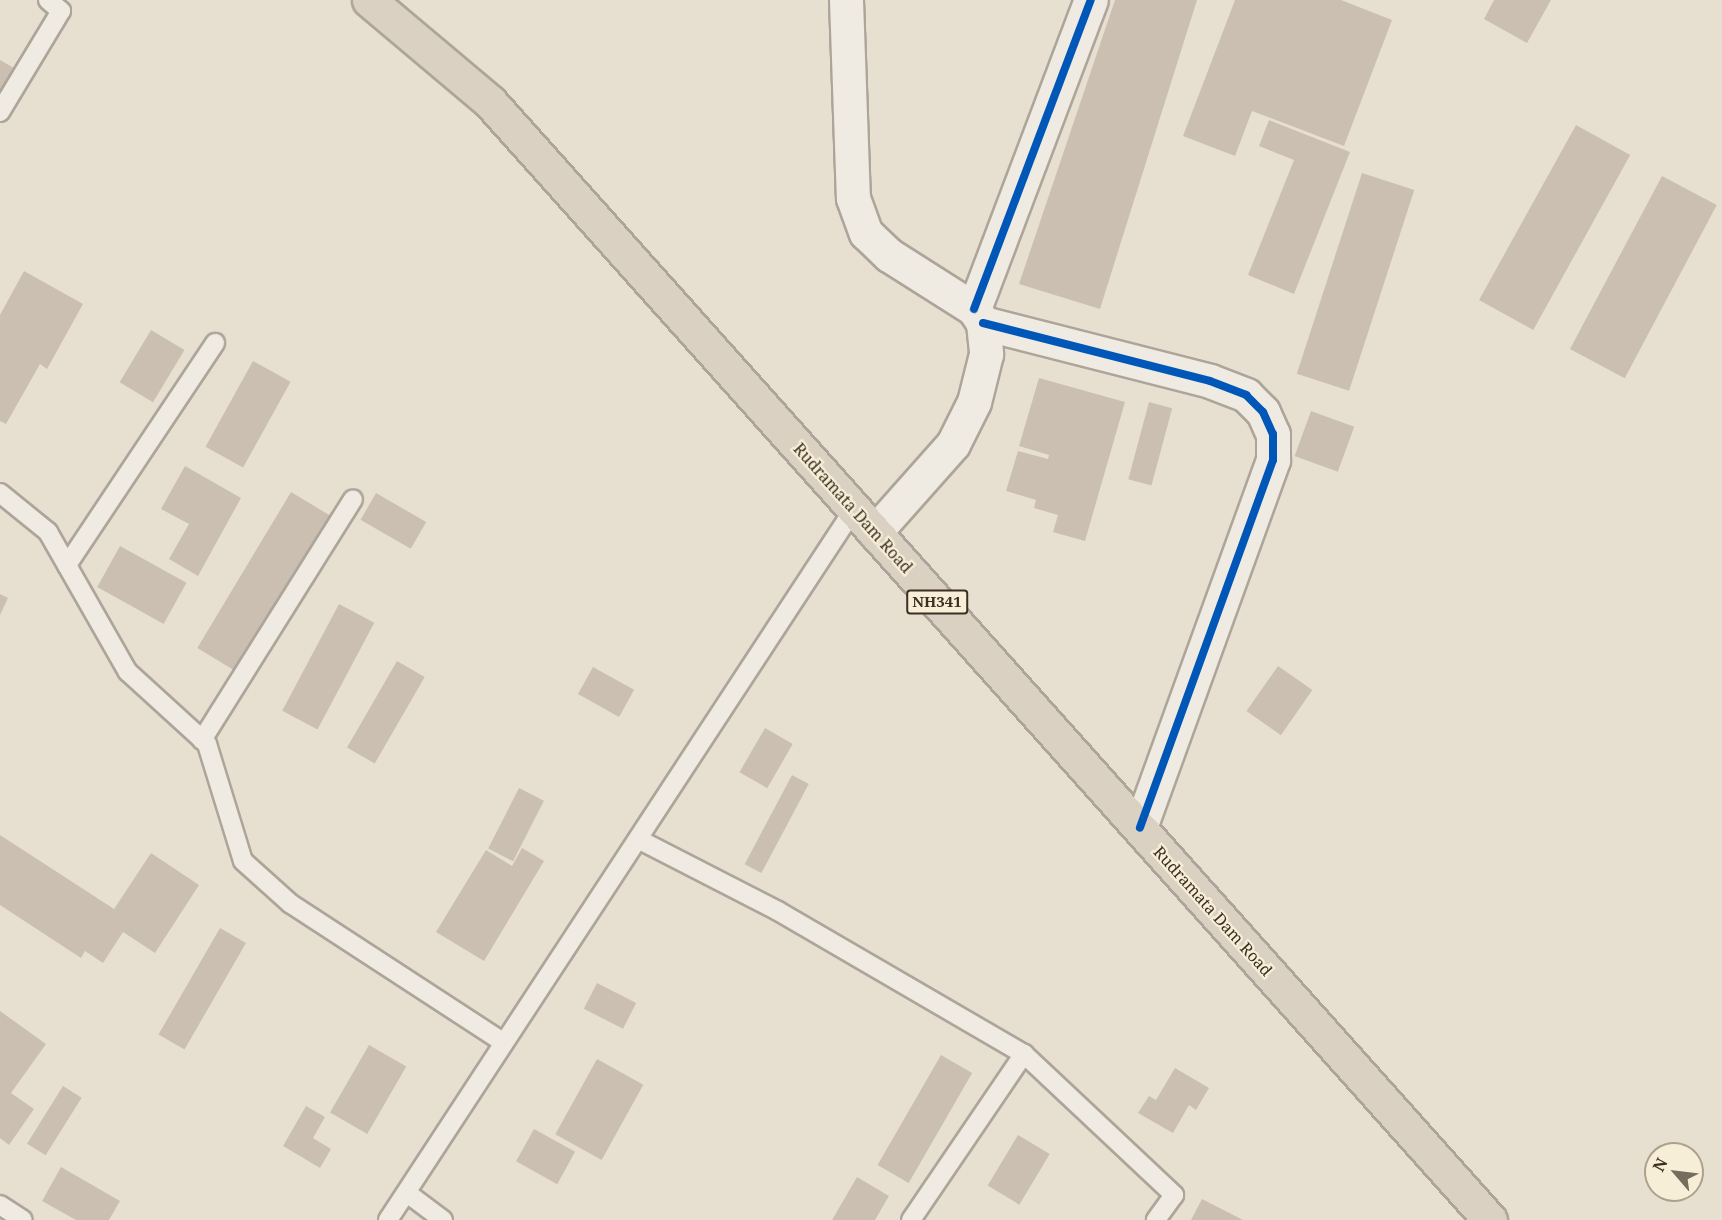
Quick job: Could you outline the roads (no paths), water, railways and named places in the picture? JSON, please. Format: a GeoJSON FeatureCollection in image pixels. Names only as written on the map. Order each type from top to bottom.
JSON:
{"type":"FeatureCollection","features":[{"type":"Feature","properties":{"kind":"highway","name":"Rudramata Dam Road"},"geometry":{"type":"LineString","coordinates":[[369,0],[490,102],[1490,1220]]}},
{"type":"Feature","properties":{"kind":"street"},"geometry":{"type":"LineString","coordinates":[[846,0],[854,198],[866,233],[889,255],[979,316],[1210,381],[1246,395],[1263,412],[1273,434],[1273,460],[1140,828]]}},
{"type":"Feature","properties":{"kind":"street"},"geometry":{"type":"LineString","coordinates":[[864,520],[953,444],[974,402],[986,354],[979,316],[1091,0]]}},
{"type":"Feature","properties":{"kind":"lane"},"geometry":{"type":"LineString","coordinates":[[0,112],[62,11],[48,0]]}},
{"type":"Feature","properties":{"kind":"lane"},"geometry":{"type":"LineString","coordinates":[[67,565],[215,343]]}},
{"type":"Feature","properties":{"kind":"lane"},"geometry":{"type":"LineString","coordinates":[[0,493],[48,532],[128,672],[202,740],[243,861],[291,904],[503,1042]]}},
{"type":"Feature","properties":{"kind":"lane"},"geometry":{"type":"LineString","coordinates":[[202,740],[353,499]]}},
{"type":"Feature","properties":{"kind":"lane"},"geometry":{"type":"LineString","coordinates":[[388,1220],[503,1042],[640,840],[864,520]]}},
{"type":"Feature","properties":{"kind":"lane"},"geometry":{"type":"LineString","coordinates":[[640,840],[778,911],[1024,1054],[1174,1195],[1156,1220]]}},
{"type":"Feature","properties":{"kind":"lane"},"geometry":{"type":"LineString","coordinates":[[911,1220],[1024,1054]]}},
{"type":"Feature","properties":{"kind":"lane"},"geometry":{"type":"LineString","coordinates":[[407,1193],[443,1220]]}},
{"type":"Feature","properties":{"kind":"lane"},"geometry":{"type":"LineString","coordinates":[[0,1205],[22,1220]]}}]}
